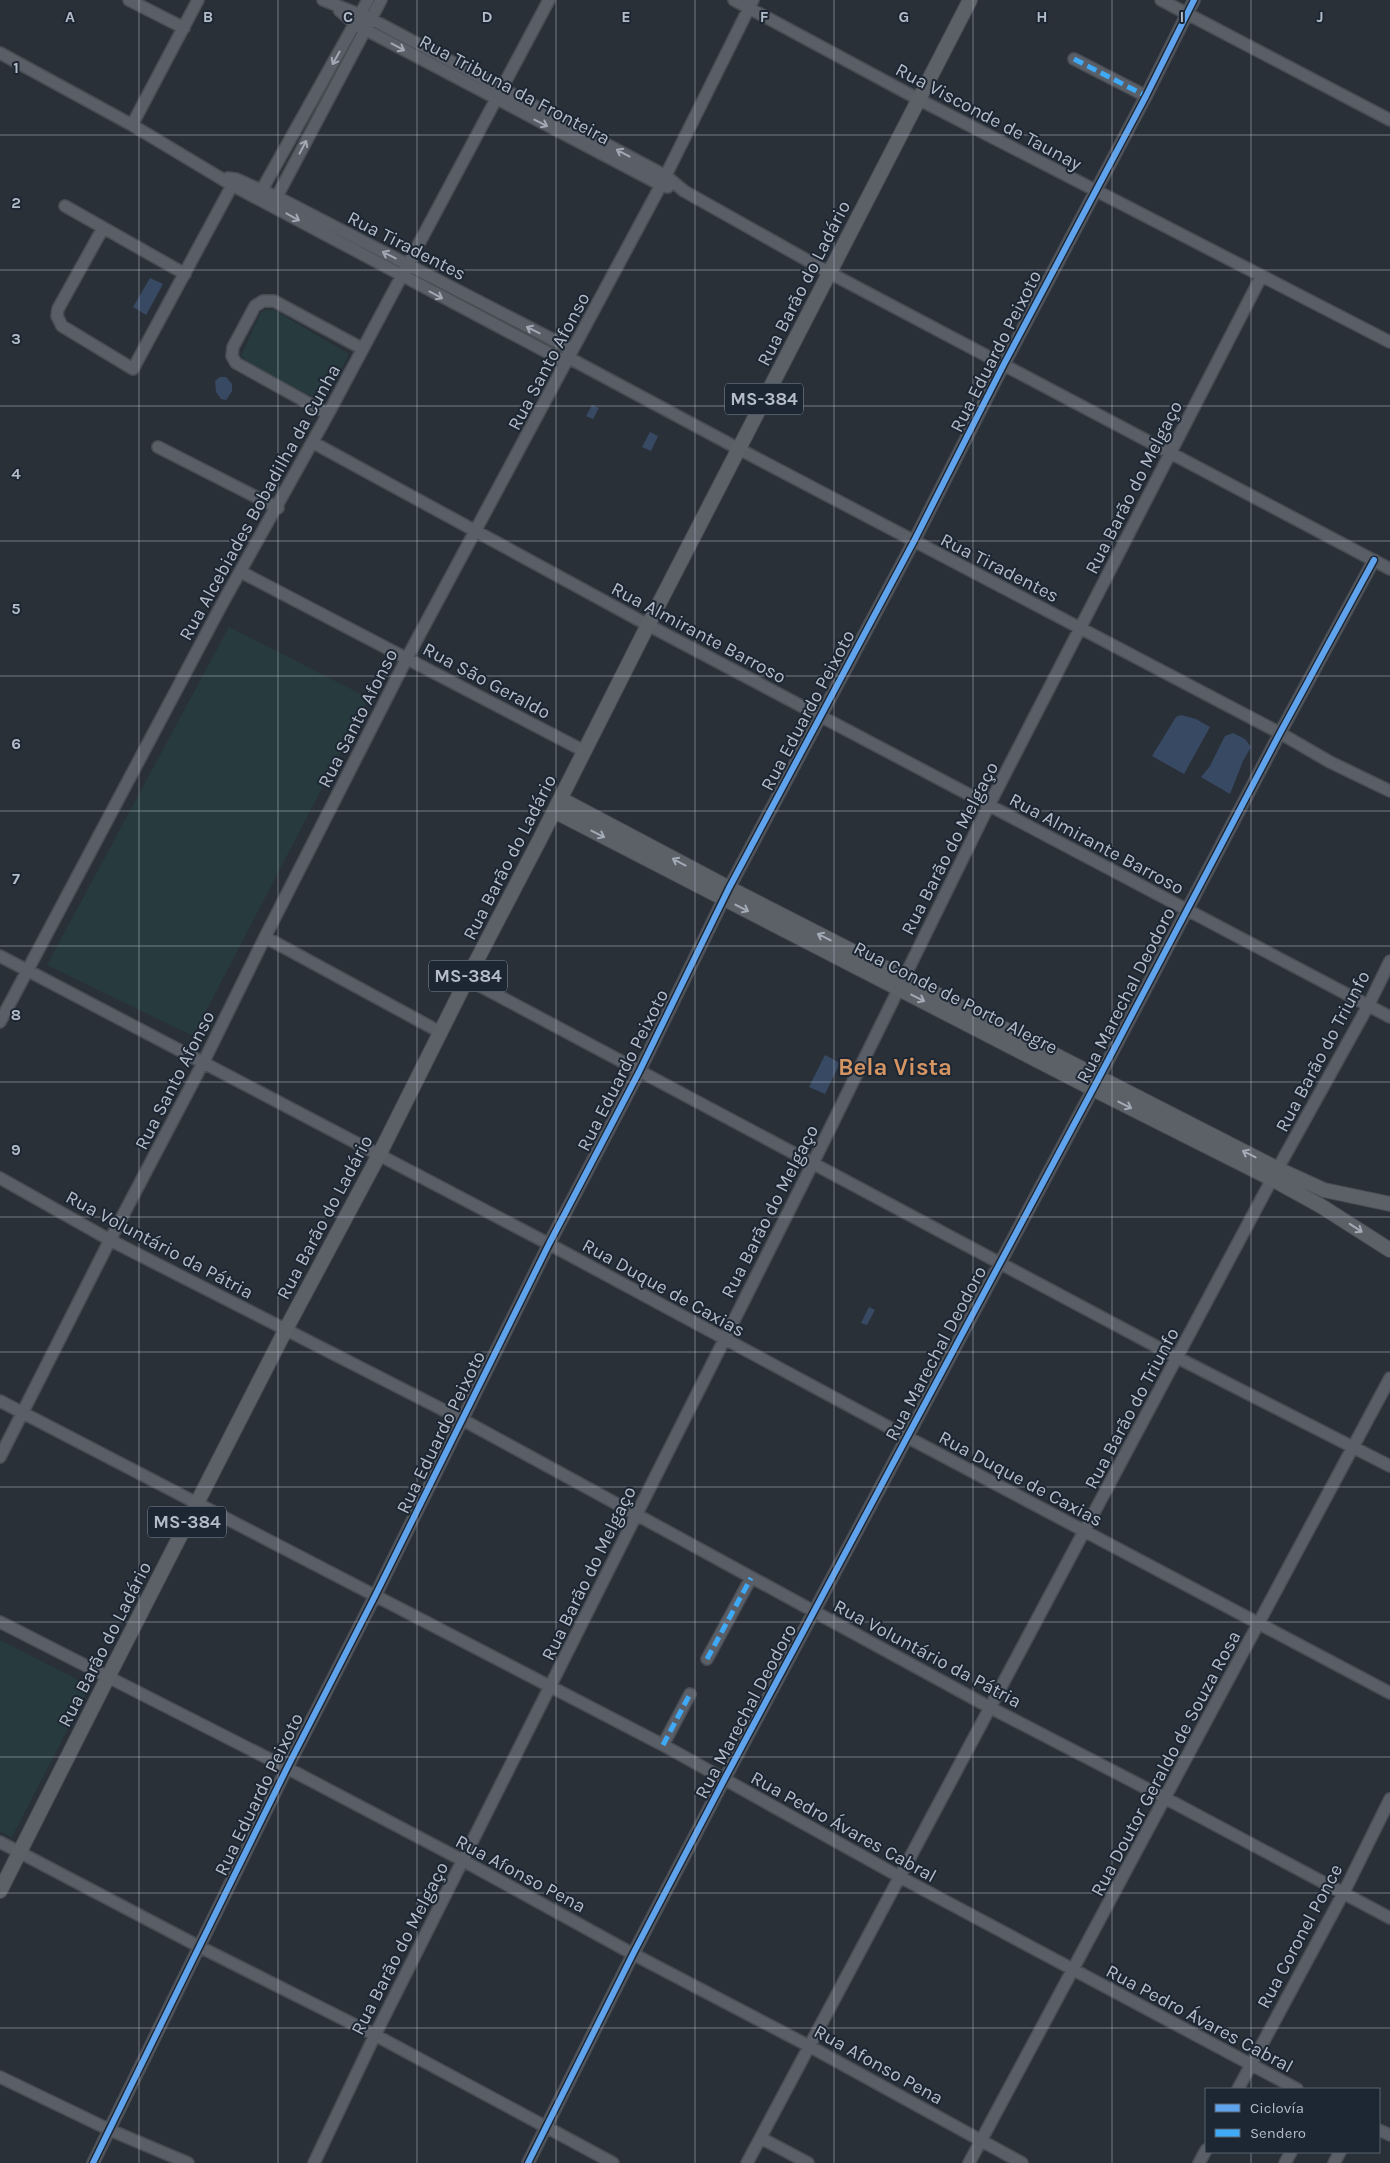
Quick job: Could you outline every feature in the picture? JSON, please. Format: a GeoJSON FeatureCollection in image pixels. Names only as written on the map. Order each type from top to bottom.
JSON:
{"type":"FeatureCollection","features":[{"type":"Feature","properties":{"kind":"main road","name":"Rua Barão do Ladário"},"geometry":{"type":"LineString","coordinates":[[0,1891],[286,1330],[379,1155],[467,979],[558,805],[584,750],[828,272],[920,100],[970,0]]}},
{"type":"Feature","properties":{"kind":"main road","name":"Rua Conde de Porto Alegre"},"geometry":{"type":"LineString","coordinates":[[558,805],[726,894],[1275,1174],[1390,1250]]}},
{"type":"Feature","properties":{"kind":"main road","name":"Rua Conde de Porto Alegre"},"geometry":{"type":"LineString","coordinates":[[1275,1174],[1324,1190],[1390,1204]]}},
{"type":"Feature","properties":{"kind":"street"},"geometry":{"type":"LineString","coordinates":[[129,0],[184,28]]}},
{"type":"Feature","properties":{"kind":"street"},"geometry":{"type":"LineString","coordinates":[[132,125],[198,0]]}},
{"type":"Feature","properties":{"kind":"street","name":"Rua Tribuna da Fronteira"},"geometry":{"type":"LineString","coordinates":[[323,0],[499,95],[684,191],[828,272],[1390,569]]}},
{"type":"Feature","properties":{"kind":"street"},"geometry":{"type":"LineString","coordinates":[[260,194],[368,0]]}},
{"type":"Feature","properties":{"kind":"street"},"geometry":{"type":"LineString","coordinates":[[275,201],[381,0]]}},
{"type":"Feature","properties":{"kind":"street","name":"Rua Alcebiades Bobadilha da Cunha"},"geometry":{"type":"LineString","coordinates":[[0,1022],[241,572],[278,508],[549,0]]}},
{"type":"Feature","properties":{"kind":"street","name":"Rua Visconde de Taunay"},"geometry":{"type":"LineString","coordinates":[[734,0],[751,4],[920,100],[1390,342]]}},
{"type":"Feature","properties":{"kind":"street"},"geometry":{"type":"LineString","coordinates":[[1161,0],[1390,120]]}},
{"type":"Feature","properties":{"kind":"street","name":"Rua Eduardo Peixoto"},"geometry":{"type":"LineString","coordinates":[[93,2163],[287,1768],[375,1596],[549,1244],[639,1072],[726,894],[914,541],[1194,0]]}},
{"type":"Feature","properties":{"kind":"street","name":"Rua Santo Afonso"},"geometry":{"type":"LineString","coordinates":[[0,1457],[110,1240],[203,1063],[407,658],[663,181],[751,4]]}},
{"type":"Feature","properties":{"kind":"street","name":"Rua Tiradentes"},"geometry":{"type":"LineString","coordinates":[[0,52],[132,125],[219,178],[234,182],[408,265],[567,347],[569,358]]}},
{"type":"Feature","properties":{"kind":"street"},"geometry":{"type":"LineString","coordinates":[[1074,59],[1146,96]]}},
{"type":"Feature","properties":{"kind":"street"},"geometry":{"type":"LineString","coordinates":[[103,228],[58,309],[57,316],[62,326],[134,369],[234,182]]}},
{"type":"Feature","properties":{"kind":"street","name":"Rua Tiradentes"},"geometry":{"type":"LineString","coordinates":[[275,201],[401,276],[560,359],[569,358],[738,450],[1280,733],[1330,762],[1390,791]]}},
{"type":"Feature","properties":{"kind":"street"},"geometry":{"type":"LineString","coordinates":[[65,206],[184,274]]}},
{"type":"Feature","properties":{"kind":"street","name":"Rua Barão do Melgaço"},"geometry":{"type":"LineString","coordinates":[[314,2163],[462,1860],[814,1163],[989,805],[1261,277]]}},
{"type":"Feature","properties":{"kind":"street"},"geometry":{"type":"LineString","coordinates":[[328,414],[236,363],[232,356],[234,347],[255,306],[263,301],[274,301],[363,349]]}},
{"type":"Feature","properties":{"kind":"street","name":"Rua Almirante Barroso"},"geometry":{"type":"LineString","coordinates":[[312,442],[648,625],[1390,1017]]}},
{"type":"Feature","properties":{"kind":"street"},"geometry":{"type":"LineString","coordinates":[[158,446],[278,508]]}},
{"type":"Feature","properties":{"kind":"street","name":"Rua Marechal Deodoro"},"geometry":{"type":"LineString","coordinates":[[528,2163],[548,2127],[633,1954],[724,1780],[1096,1083],[1280,733],[1374,560]]}},
{"type":"Feature","properties":{"kind":"street","name":"Rua São Geraldo"},"geometry":{"type":"LineString","coordinates":[[241,572],[584,750]]}},
{"type":"Feature","properties":{"kind":"street"},"geometry":{"type":"LineString","coordinates":[[265,937],[440,1032]]}},
{"type":"Feature","properties":{"kind":"street","name":"Rua Duque de Caxias"},"geometry":{"type":"LineString","coordinates":[[0,956],[549,1244],[907,1438],[1390,1693]]}},
{"type":"Feature","properties":{"kind":"street","name":"Rua Barão do Triunfo"},"geometry":{"type":"LineString","coordinates":[[747,2163],[1275,1174],[1368,1006],[1390,961]]}},
{"type":"Feature","properties":{"kind":"street"},"geometry":{"type":"LineString","coordinates":[[467,979],[1178,1358],[1390,1466]]}},
{"type":"Feature","properties":{"kind":"street","name":"Rua Voluntário da Pátria"},"geometry":{"type":"LineString","coordinates":[[0,1178],[110,1240],[462,1420],[990,1708],[1165,1798],[1390,1918]]}},
{"type":"Feature","properties":{"kind":"street","name":"Rua Doutor Geraldo de Souza Rosa"},"geometry":{"type":"LineString","coordinates":[[969,2163],[1390,1378]]}},
{"type":"Feature","properties":{"kind":"street","name":"Rua Pedro Ávares Cabral"},"geometry":{"type":"LineString","coordinates":[[0,1401],[663,1745],[900,1877],[1295,2088]]}},
{"type":"Feature","properties":{"kind":"street"},"geometry":{"type":"LineString","coordinates":[[707,1659],[751,1578]]}},
{"type":"Feature","properties":{"kind":"street","name":"Rua Afonso Pena"},"geometry":{"type":"LineString","coordinates":[[0,1622],[287,1768],[462,1860],[633,1954],[809,2046],[1022,2163]]}},
{"type":"Feature","properties":{"kind":"street"},"geometry":{"type":"LineString","coordinates":[[663,1745],[690,1694]]}},
{"type":"Feature","properties":{"kind":"street","name":"Rua Coronel Ponce"},"geometry":{"type":"LineString","coordinates":[[1239,2088],[1344,1892],[1390,1799]]}},
{"type":"Feature","properties":{"kind":"street"},"geometry":{"type":"LineString","coordinates":[[0,1842],[200,1947],[375,2035],[613,2163]]}},
{"type":"Feature","properties":{"kind":"street"},"geometry":{"type":"LineString","coordinates":[[0,2077],[110,2130],[188,2163]]}},
{"type":"Feature","properties":{"kind":"street"},"geometry":{"type":"LineString","coordinates":[[761,2138],[808,2163]]}},
{"type":"Feature","properties":{"kind":"green space"},"geometry":{"type":"Polygon","coordinates":[[[274,310],[349,354],[324,403],[247,362],[240,354],[242,354],[261,312],[274,310]]]}},
{"type":"Feature","properties":{"kind":"green space"},"geometry":{"type":"Polygon","coordinates":[[[229,627],[369,698],[193,1036],[47,965],[229,627]]]}},
{"type":"Feature","properties":{"kind":"green space"},"geometry":{"type":"Polygon","coordinates":[[[0,1640],[90,1686],[12,1837],[0,1831],[0,1640]]]}},
{"type":"Feature","properties":{"kind":"water"},"geometry":{"type":"Polygon","coordinates":[[[150,278],[163,284],[146,315],[133,307],[150,278]]]}},
{"type":"Feature","properties":{"kind":"water"},"geometry":{"type":"Polygon","coordinates":[[[220,377],[226,377],[232,384],[232,391],[226,400],[221,399],[216,392],[215,381],[220,377]]]}},
{"type":"Feature","properties":{"kind":"water"},"geometry":{"type":"Polygon","coordinates":[[[592,405],[599,408],[593,419],[586,416],[592,405]]]}},
{"type":"Feature","properties":{"kind":"water"},"geometry":{"type":"Polygon","coordinates":[[[650,432],[658,436],[651,451],[642,447],[650,432]]]}},
{"type":"Feature","properties":{"kind":"water"},"geometry":{"type":"Polygon","coordinates":[[[1181,715],[1196,719],[1210,727],[1184,774],[1152,756],[1176,717],[1181,715]]]}},
{"type":"Feature","properties":{"kind":"water"},"geometry":{"type":"Polygon","coordinates":[[[1233,733],[1245,739],[1251,747],[1243,761],[1230,794],[1201,777],[1210,766],[1225,736],[1233,733]]]}},
{"type":"Feature","properties":{"kind":"water"},"geometry":{"type":"Polygon","coordinates":[[[825,1055],[840,1063],[825,1094],[809,1087],[825,1055]]]}},
{"type":"Feature","properties":{"kind":"water"},"geometry":{"type":"Polygon","coordinates":[[[869,1307],[875,1310],[867,1325],[861,1323],[869,1307]]]}},
{"type":"Feature","properties":{"kind":"marked path"},"geometry":{"type":"LineString","coordinates":[[1074,59],[1146,96]]}},
{"type":"Feature","properties":{"kind":"marked path"},"geometry":{"type":"LineString","coordinates":[[707,1659],[751,1578]]}},
{"type":"Feature","properties":{"kind":"marked path"},"geometry":{"type":"LineString","coordinates":[[663,1745],[690,1694]]}},
{"type":"Feature","properties":{"kind":"cycle path"},"geometry":{"type":"LineString","coordinates":[[93,2163],[287,1768],[375,1596],[549,1244],[639,1072],[729,888],[914,541],[1194,0]]}},
{"type":"Feature","properties":{"kind":"cycle path"},"geometry":{"type":"LineString","coordinates":[[528,2163],[633,1954],[724,1780],[1093,1089],[1280,733],[1374,560]]}},
{"type":"Feature","properties":{"kind":"district","name":"Bela Vista"},"geometry":{"type":"Point","coordinates":[895,1067]}}]}
